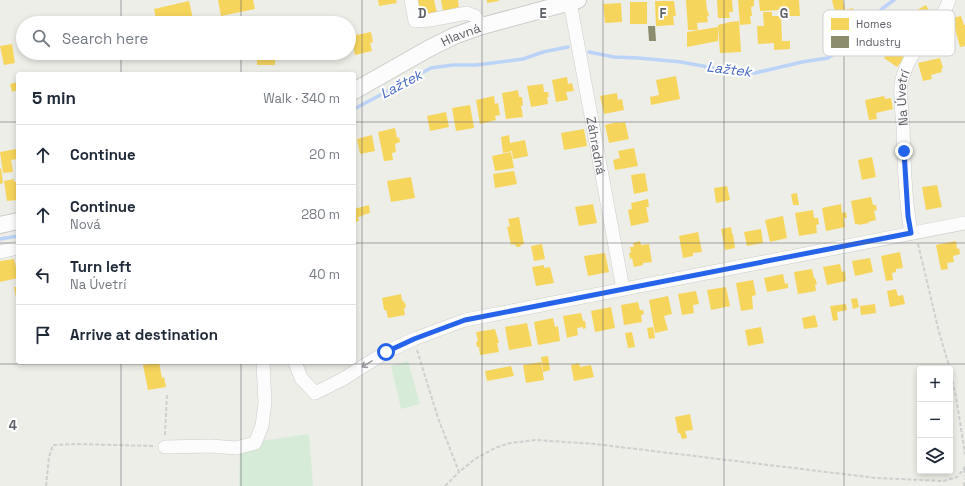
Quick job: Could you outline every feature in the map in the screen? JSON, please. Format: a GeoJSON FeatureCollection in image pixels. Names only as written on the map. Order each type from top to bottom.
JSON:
{"type":"FeatureCollection","features":[{"type":"Feature","properties":{"kind":"street"},"geometry":{"type":"LineString","coordinates":[[411,0],[415,21],[430,20],[467,13],[475,16],[482,26]]}},
{"type":"Feature","properties":{"kind":"street","name":"Na Úvetrí"},"geometry":{"type":"LineString","coordinates":[[944,10],[949,0]]}},
{"type":"Feature","properties":{"kind":"street","name":"Hlavná"},"geometry":{"type":"LineString","coordinates":[[356,90],[454,36],[482,26],[574,1]]}},
{"type":"Feature","properties":{"kind":"street","name":"Záhradná"},"geometry":{"type":"LineString","coordinates":[[574,1],[623,289]]}},
{"type":"Feature","properties":{"kind":"street","name":"Na Úvetrí"},"geometry":{"type":"LineString","coordinates":[[911,233],[908,216],[901,83],[904,72],[912,56]]}},
{"type":"Feature","properties":{"kind":"street"},"geometry":{"type":"LineString","coordinates":[[0,225],[16,222]]}},
{"type":"Feature","properties":{"kind":"street"},"geometry":{"type":"LineString","coordinates":[[296,364],[301,378],[315,393],[343,379],[386,352],[414,339],[465,320],[965,223]]}},
{"type":"Feature","properties":{"kind":"street"},"geometry":{"type":"LineString","coordinates":[[0,252],[16,248]]}},
{"type":"Feature","properties":{"kind":"street"},"geometry":{"type":"LineString","coordinates":[[165,447],[211,446],[236,448],[255,443],[262,426],[265,403],[264,364]]}},
{"type":"Feature","properties":{"kind":"path"},"geometry":{"type":"LineString","coordinates":[[911,233],[918,241],[939,332],[949,366]]}},
{"type":"Feature","properties":{"kind":"path"},"geometry":{"type":"LineString","coordinates":[[414,339],[438,418],[459,472]]}},
{"type":"Feature","properties":{"kind":"path"},"geometry":{"type":"LineString","coordinates":[[953,385],[965,454]]}},
{"type":"Feature","properties":{"kind":"path"},"geometry":{"type":"LineString","coordinates":[[46,486],[49,457],[53,445],[75,444],[165,447],[164,427],[167,393]]}},
{"type":"Feature","properties":{"kind":"path"},"geometry":{"type":"LineString","coordinates":[[445,486],[475,459],[495,448],[510,443],[536,440],[603,445],[876,478],[944,481],[956,477],[964,469]]}},
{"type":"Feature","properties":{"kind":"path"},"geometry":{"type":"LineString","coordinates":[[965,465],[965,476]]}},
{"type":"Feature","properties":{"kind":"path"},"geometry":{"type":"LineString","coordinates":[[964,486],[965,479]]}},
{"type":"Feature","properties":{"kind":"green space"},"geometry":{"type":"Polygon","coordinates":[[[408,361],[420,404],[401,409],[391,366],[408,361]]]}},
{"type":"Feature","properties":{"kind":"green space"},"geometry":{"type":"Polygon","coordinates":[[[309,434],[313,486],[239,486],[240,444],[309,434]]]}},
{"type":"Feature","properties":{"kind":"building: Homes"},"geometry":{"type":"Polygon","coordinates":[[[218,0],[253,0],[255,9],[221,16],[218,0]]]}},
{"type":"Feature","properties":{"kind":"building: Homes"},"geometry":{"type":"Polygon","coordinates":[[[378,0],[396,0],[397,3],[379,6],[378,0]]]}},
{"type":"Feature","properties":{"kind":"building: Homes"},"geometry":{"type":"Polygon","coordinates":[[[418,0],[434,0],[437,13],[421,15],[418,0]]]}},
{"type":"Feature","properties":{"kind":"building: Homes"},"geometry":{"type":"Polygon","coordinates":[[[441,0],[458,0],[459,7],[443,11],[441,0]]]}},
{"type":"Feature","properties":{"kind":"building: Homes"},"geometry":{"type":"Polygon","coordinates":[[[487,0],[499,0],[499,1],[487,3],[487,0]]]}},
{"type":"Feature","properties":{"kind":"building: Homes"},"geometry":{"type":"Polygon","coordinates":[[[686,0],[706,0],[709,16],[707,16],[708,22],[697,23],[698,30],[688,30],[686,0]]]}},
{"type":"Feature","properties":{"kind":"building: Homes"},"geometry":{"type":"Polygon","coordinates":[[[717,0],[732,0],[733,12],[729,12],[730,18],[718,18],[717,0]]]}},
{"type":"Feature","properties":{"kind":"building: Homes"},"geometry":{"type":"Polygon","coordinates":[[[738,0],[754,0],[754,6],[751,7],[751,24],[740,25],[738,0]]]}},
{"type":"Feature","properties":{"kind":"building: Homes"},"geometry":{"type":"Polygon","coordinates":[[[759,0],[799,0],[800,16],[781,16],[780,10],[760,11],[759,0]]]}},
{"type":"Feature","properties":{"kind":"building: Homes"},"geometry":{"type":"Polygon","coordinates":[[[832,0],[843,0],[845,10],[834,10],[832,0]]]}},
{"type":"Feature","properties":{"kind":"building: Homes"},"geometry":{"type":"Polygon","coordinates":[[[189,1],[192,16],[156,16],[154,9],[189,1]]]}},
{"type":"Feature","properties":{"kind":"building: Homes"},"geometry":{"type":"Polygon","coordinates":[[[655,1],[674,1],[676,16],[673,16],[674,25],[656,26],[655,1]]]}},
{"type":"Feature","properties":{"kind":"building: Homes"},"geometry":{"type":"Polygon","coordinates":[[[630,2],[647,2],[647,24],[630,24],[630,2]]]}},
{"type":"Feature","properties":{"kind":"building: Homes"},"geometry":{"type":"Polygon","coordinates":[[[621,3],[622,22],[605,23],[603,4],[621,3]]]}},
{"type":"Feature","properties":{"kind":"building: Homes"},"geometry":{"type":"Polygon","coordinates":[[[926,5],[929,10],[917,10],[926,5]]]}},
{"type":"Feature","properties":{"kind":"building: Homes"},"geometry":{"type":"Polygon","coordinates":[[[763,12],[772,12],[772,16],[781,16],[782,41],[790,41],[790,49],[774,50],[774,43],[758,44],[757,26],[764,26],[763,12]]]}},
{"type":"Feature","properties":{"kind":"building: Homes"},"geometry":{"type":"Polygon","coordinates":[[[961,16],[965,25],[965,46],[960,47],[955,29],[955,17],[961,16]]]}},
{"type":"Feature","properties":{"kind":"building: Homes"},"geometry":{"type":"Polygon","coordinates":[[[739,21],[741,52],[720,53],[718,25],[739,21]]]}},
{"type":"Feature","properties":{"kind":"building: Homes"},"geometry":{"type":"Polygon","coordinates":[[[718,27],[718,41],[687,47],[687,32],[718,27]]]}},
{"type":"Feature","properties":{"kind":"building: Homes"},"geometry":{"type":"Polygon","coordinates":[[[371,32],[373,42],[370,43],[372,51],[356,55],[356,35],[371,32]]]}},
{"type":"Feature","properties":{"kind":"building: Homes"},"geometry":{"type":"Polygon","coordinates":[[[12,44],[15,63],[4,65],[0,46],[12,44]]]}},
{"type":"Feature","properties":{"kind":"building: Homes"},"geometry":{"type":"Polygon","coordinates":[[[886,56],[906,56],[897,67],[884,58],[886,56]]]}},
{"type":"Feature","properties":{"kind":"building: Homes"},"geometry":{"type":"Polygon","coordinates":[[[940,58],[943,68],[941,69],[942,72],[931,75],[932,79],[923,81],[918,63],[940,58]]]}},
{"type":"Feature","properties":{"kind":"building: Homes"},"geometry":{"type":"Polygon","coordinates":[[[257,60],[275,60],[275,65],[257,65],[257,60]]]}},
{"type":"Feature","properties":{"kind":"building: Homes"},"geometry":{"type":"Polygon","coordinates":[[[676,76],[680,99],[651,105],[650,97],[659,95],[656,80],[676,76]]]}},
{"type":"Feature","properties":{"kind":"building: Homes"},"geometry":{"type":"Polygon","coordinates":[[[567,77],[568,84],[572,83],[574,91],[566,92],[568,100],[556,102],[552,80],[567,77]]]}},
{"type":"Feature","properties":{"kind":"building: Homes"},"geometry":{"type":"Polygon","coordinates":[[[16,82],[16,91],[12,92],[10,84],[16,82]]]}},
{"type":"Feature","properties":{"kind":"building: Homes"},"geometry":{"type":"Polygon","coordinates":[[[543,84],[544,92],[548,92],[548,104],[531,107],[527,86],[543,84]]]}},
{"type":"Feature","properties":{"kind":"building: Homes"},"geometry":{"type":"Polygon","coordinates":[[[518,90],[519,97],[522,97],[523,105],[521,106],[523,117],[506,119],[502,93],[518,90]]]}},
{"type":"Feature","properties":{"kind":"building: Homes"},"geometry":{"type":"Polygon","coordinates":[[[617,93],[618,100],[622,99],[624,110],[604,114],[600,96],[617,93]]]}},
{"type":"Feature","properties":{"kind":"building: Homes"},"geometry":{"type":"Polygon","coordinates":[[[494,96],[495,104],[498,103],[500,115],[495,116],[496,120],[480,124],[476,100],[494,96]]]}},
{"type":"Feature","properties":{"kind":"building: Homes"},"geometry":{"type":"Polygon","coordinates":[[[884,96],[885,99],[891,98],[893,109],[876,113],[877,119],[869,120],[865,100],[884,96]]]}},
{"type":"Feature","properties":{"kind":"building: Homes"},"geometry":{"type":"Polygon","coordinates":[[[470,105],[474,128],[456,131],[452,108],[470,105]]]}},
{"type":"Feature","properties":{"kind":"building: Homes"},"geometry":{"type":"Polygon","coordinates":[[[446,112],[449,127],[430,131],[427,116],[446,112]]]}},
{"type":"Feature","properties":{"kind":"building: Homes"},"geometry":{"type":"Polygon","coordinates":[[[625,122],[629,139],[609,143],[605,125],[625,122]]]}},
{"type":"Feature","properties":{"kind":"building: Homes"},"geometry":{"type":"Polygon","coordinates":[[[395,128],[397,138],[399,137],[400,142],[395,144],[396,152],[392,153],[393,160],[384,161],[378,132],[395,128]]]}},
{"type":"Feature","properties":{"kind":"building: Homes"},"geometry":{"type":"Polygon","coordinates":[[[584,129],[587,146],[564,150],[561,133],[584,129]]]}},
{"type":"Feature","properties":{"kind":"building: Homes"},"geometry":{"type":"Polygon","coordinates":[[[372,135],[375,151],[360,154],[357,139],[372,135]]]}},
{"type":"Feature","properties":{"kind":"building: Homes"},"geometry":{"type":"Polygon","coordinates":[[[509,135],[510,143],[525,140],[528,156],[513,159],[512,151],[503,153],[501,137],[509,135]]]}},
{"type":"Feature","properties":{"kind":"building: Homes"},"geometry":{"type":"Polygon","coordinates":[[[634,148],[638,166],[615,170],[613,160],[620,158],[618,151],[634,148]]]}},
{"type":"Feature","properties":{"kind":"building: Homes"},"geometry":{"type":"Polygon","coordinates":[[[16,149],[16,159],[11,160],[13,172],[3,173],[0,152],[16,149]]]}},
{"type":"Feature","properties":{"kind":"building: Homes"},"geometry":{"type":"Polygon","coordinates":[[[511,152],[514,168],[495,171],[492,156],[511,152]]]}},
{"type":"Feature","properties":{"kind":"building: Homes"},"geometry":{"type":"Polygon","coordinates":[[[872,157],[876,177],[862,180],[858,160],[872,157]]]}},
{"type":"Feature","properties":{"kind":"building: Homes"},"geometry":{"type":"Polygon","coordinates":[[[1,168],[3,183],[0,184],[0,169],[1,168]]]}},
{"type":"Feature","properties":{"kind":"building: Homes"},"geometry":{"type":"Polygon","coordinates":[[[514,171],[517,184],[495,188],[493,174],[514,171]]]}},
{"type":"Feature","properties":{"kind":"building: Homes"},"geometry":{"type":"Polygon","coordinates":[[[645,173],[648,191],[634,194],[631,175],[645,173]]]}},
{"type":"Feature","properties":{"kind":"building: Homes"},"geometry":{"type":"Polygon","coordinates":[[[411,177],[415,198],[391,202],[387,181],[411,177]]]}},
{"type":"Feature","properties":{"kind":"building: Homes"},"geometry":{"type":"Polygon","coordinates":[[[14,179],[14,182],[16,182],[16,200],[7,201],[4,181],[14,179]]]}},
{"type":"Feature","properties":{"kind":"building: Homes"},"geometry":{"type":"Polygon","coordinates":[[[937,185],[942,207],[926,210],[922,187],[937,185]]]}},
{"type":"Feature","properties":{"kind":"building: Homes"},"geometry":{"type":"Polygon","coordinates":[[[727,186],[730,200],[716,203],[714,188],[727,186]]]}},
{"type":"Feature","properties":{"kind":"building: Homes"},"geometry":{"type":"Polygon","coordinates":[[[797,193],[799,205],[793,205],[791,194],[797,193]]]}},
{"type":"Feature","properties":{"kind":"building: Homes"},"geometry":{"type":"Polygon","coordinates":[[[871,197],[873,205],[876,205],[877,210],[874,211],[876,220],[868,222],[869,223],[858,225],[855,224],[851,201],[871,197]]]}},
{"type":"Feature","properties":{"kind":"building: Homes"},"geometry":{"type":"Polygon","coordinates":[[[648,199],[649,207],[646,207],[649,222],[631,226],[628,210],[632,209],[631,203],[648,199]]]}},
{"type":"Feature","properties":{"kind":"building: Homes"},"geometry":{"type":"Polygon","coordinates":[[[593,204],[597,223],[579,226],[575,207],[593,204]]]}},
{"type":"Feature","properties":{"kind":"building: Homes"},"geometry":{"type":"Polygon","coordinates":[[[841,204],[842,213],[846,212],[847,218],[844,218],[845,227],[826,231],[822,208],[841,204]]]}},
{"type":"Feature","properties":{"kind":"building: Homes"},"geometry":{"type":"Polygon","coordinates":[[[369,205],[370,213],[358,217],[359,221],[356,222],[356,208],[369,205]]]}},
{"type":"Feature","properties":{"kind":"building: Homes"},"geometry":{"type":"Polygon","coordinates":[[[813,210],[814,218],[818,218],[819,224],[816,225],[817,233],[799,236],[795,213],[813,210]]]}},
{"type":"Feature","properties":{"kind":"building: Homes"},"geometry":{"type":"Polygon","coordinates":[[[783,216],[787,238],[770,242],[765,220],[783,216]]]}},
{"type":"Feature","properties":{"kind":"building: Homes"},"geometry":{"type":"Polygon","coordinates":[[[519,217],[524,244],[517,247],[514,244],[511,245],[507,227],[510,226],[508,219],[519,217]]]}},
{"type":"Feature","properties":{"kind":"building: Homes"},"geometry":{"type":"Polygon","coordinates":[[[731,227],[735,248],[725,250],[721,229],[731,227]]]}},
{"type":"Feature","properties":{"kind":"building: Homes"},"geometry":{"type":"Polygon","coordinates":[[[761,229],[763,243],[747,246],[744,232],[761,229]]]}},
{"type":"Feature","properties":{"kind":"building: Homes"},"geometry":{"type":"Polygon","coordinates":[[[698,232],[702,252],[693,253],[693,256],[683,258],[679,236],[698,232]]]}},
{"type":"Feature","properties":{"kind":"building: Homes"},"geometry":{"type":"Polygon","coordinates":[[[640,241],[641,245],[649,244],[652,262],[643,263],[643,265],[634,267],[632,258],[630,259],[630,247],[634,247],[633,243],[640,241]]]}},
{"type":"Feature","properties":{"kind":"building: Homes"},"geometry":{"type":"Polygon","coordinates":[[[956,241],[957,249],[959,248],[960,254],[953,256],[954,262],[947,263],[948,269],[941,270],[936,245],[956,241]]]}},
{"type":"Feature","properties":{"kind":"building: Homes"},"geometry":{"type":"Polygon","coordinates":[[[542,244],[545,259],[534,261],[531,246],[542,244]]]}},
{"type":"Feature","properties":{"kind":"building: Homes"},"geometry":{"type":"Polygon","coordinates":[[[900,252],[903,268],[896,269],[896,272],[892,273],[893,280],[886,281],[881,256],[900,252]]]}},
{"type":"Feature","properties":{"kind":"building: Homes"},"geometry":{"type":"Polygon","coordinates":[[[605,253],[609,272],[588,276],[584,256],[605,253]]]}},
{"type":"Feature","properties":{"kind":"building: Homes"},"geometry":{"type":"Polygon","coordinates":[[[870,258],[873,272],[855,276],[852,261],[870,258]]]}},
{"type":"Feature","properties":{"kind":"building: Homes"},"geometry":{"type":"Polygon","coordinates":[[[14,259],[16,278],[0,282],[0,261],[14,259]]]}},
{"type":"Feature","properties":{"kind":"building: Homes"},"geometry":{"type":"Polygon","coordinates":[[[840,264],[842,272],[845,271],[846,281],[827,285],[823,267],[840,264]]]}},
{"type":"Feature","properties":{"kind":"building: Homes"},"geometry":{"type":"Polygon","coordinates":[[[544,265],[544,268],[550,267],[554,283],[536,286],[532,267],[544,265]]]}},
{"type":"Feature","properties":{"kind":"building: Homes"},"geometry":{"type":"Polygon","coordinates":[[[812,269],[817,284],[815,285],[816,291],[798,294],[794,272],[812,269]]]}},
{"type":"Feature","properties":{"kind":"building: Homes"},"geometry":{"type":"Polygon","coordinates":[[[783,274],[785,284],[788,283],[788,288],[767,292],[764,278],[783,274]]]}},
{"type":"Feature","properties":{"kind":"building: Homes"},"geometry":{"type":"Polygon","coordinates":[[[753,280],[756,295],[752,296],[753,309],[741,311],[736,283],[753,280]]]}},
{"type":"Feature","properties":{"kind":"building: Homes"},"geometry":{"type":"Polygon","coordinates":[[[14,287],[16,287],[16,298],[14,287]]]}},
{"type":"Feature","properties":{"kind":"building: Homes"},"geometry":{"type":"Polygon","coordinates":[[[726,287],[730,306],[711,310],[707,290],[726,287]]]}},
{"type":"Feature","properties":{"kind":"building: Homes"},"geometry":{"type":"Polygon","coordinates":[[[896,289],[898,296],[903,295],[905,304],[890,307],[887,291],[896,289]]]}},
{"type":"Feature","properties":{"kind":"building: Homes"},"geometry":{"type":"Polygon","coordinates":[[[696,291],[699,304],[693,305],[694,313],[682,315],[678,294],[696,291]]]}},
{"type":"Feature","properties":{"kind":"building: Homes"},"geometry":{"type":"Polygon","coordinates":[[[401,294],[402,300],[406,306],[404,309],[405,315],[388,318],[386,310],[384,310],[382,298],[401,294]]]}},
{"type":"Feature","properties":{"kind":"building: Homes"},"geometry":{"type":"Polygon","coordinates":[[[668,296],[672,314],[664,316],[668,330],[655,333],[649,300],[668,296]]]}},
{"type":"Feature","properties":{"kind":"building: Homes"},"geometry":{"type":"Polygon","coordinates":[[[857,298],[859,307],[853,309],[851,299],[857,298]]]}},
{"type":"Feature","properties":{"kind":"building: Homes"},"geometry":{"type":"Polygon","coordinates":[[[638,302],[640,310],[643,310],[644,314],[641,315],[642,322],[624,325],[621,305],[638,302]]]}},
{"type":"Feature","properties":{"kind":"building: Homes"},"geometry":{"type":"Polygon","coordinates":[[[846,304],[847,310],[837,312],[838,320],[833,321],[830,306],[846,304]]]}},
{"type":"Feature","properties":{"kind":"building: Homes"},"geometry":{"type":"Polygon","coordinates":[[[875,304],[876,313],[861,315],[860,306],[875,304]]]}},
{"type":"Feature","properties":{"kind":"building: Homes"},"geometry":{"type":"Polygon","coordinates":[[[611,307],[615,328],[595,332],[591,311],[611,307]]]}},
{"type":"Feature","properties":{"kind":"building: Homes"},"geometry":{"type":"Polygon","coordinates":[[[581,313],[583,321],[585,321],[586,328],[577,328],[578,335],[567,338],[563,316],[581,313]]]}},
{"type":"Feature","properties":{"kind":"building: Homes"},"geometry":{"type":"Polygon","coordinates":[[[815,315],[818,327],[804,329],[802,318],[815,315]]]}},
{"type":"Feature","properties":{"kind":"building: Homes"},"geometry":{"type":"Polygon","coordinates":[[[553,318],[555,327],[558,326],[560,341],[538,345],[534,322],[553,318]]]}},
{"type":"Feature","properties":{"kind":"building: Homes"},"geometry":{"type":"Polygon","coordinates":[[[527,323],[532,346],[509,350],[505,327],[527,323]]]}},
{"type":"Feature","properties":{"kind":"building: Homes"},"geometry":{"type":"Polygon","coordinates":[[[653,327],[655,338],[649,339],[647,328],[653,327]]]}},
{"type":"Feature","properties":{"kind":"building: Homes"},"geometry":{"type":"Polygon","coordinates":[[[761,327],[764,343],[748,346],[745,330],[761,327]]]}},
{"type":"Feature","properties":{"kind":"building: Homes"},"geometry":{"type":"Polygon","coordinates":[[[495,329],[499,343],[497,343],[499,352],[480,355],[479,347],[477,347],[476,342],[478,341],[476,332],[495,329]]]}},
{"type":"Feature","properties":{"kind":"building: Homes"},"geometry":{"type":"Polygon","coordinates":[[[632,332],[635,347],[628,348],[625,333],[632,332]]]}},
{"type":"Feature","properties":{"kind":"building: Homes"},"geometry":{"type":"Polygon","coordinates":[[[548,356],[550,370],[543,372],[541,357],[548,356]]]}},
{"type":"Feature","properties":{"kind":"building: Homes"},"geometry":{"type":"Polygon","coordinates":[[[541,362],[544,380],[526,383],[523,365],[541,362]]]}},
{"type":"Feature","properties":{"kind":"building: Homes"},"geometry":{"type":"Polygon","coordinates":[[[579,363],[580,367],[591,365],[594,377],[574,381],[571,365],[579,363]]]}},
{"type":"Feature","properties":{"kind":"building: Homes"},"geometry":{"type":"Polygon","coordinates":[[[159,364],[162,378],[164,377],[166,387],[148,390],[143,365],[159,364]]]}},
{"type":"Feature","properties":{"kind":"building: Homes"},"geometry":{"type":"Polygon","coordinates":[[[511,366],[514,376],[487,381],[485,371],[511,366]]]}},
{"type":"Feature","properties":{"kind":"building: Homes"},"geometry":{"type":"Polygon","coordinates":[[[690,414],[693,430],[685,431],[687,438],[682,439],[680,433],[678,433],[675,417],[690,414]]]}},
{"type":"Feature","properties":{"kind":"building: Industry"},"geometry":{"type":"Polygon","coordinates":[[[648,26],[655,26],[656,41],[649,41],[648,26]]]}},
{"type":"Feature","properties":{"kind":"waterway","name":"Lažtek"},"geometry":{"type":"LineString","coordinates":[[881,10],[894,0]]}},
{"type":"Feature","properties":{"kind":"waterway","name":"Lažtek"},"geometry":{"type":"LineString","coordinates":[[356,108],[431,68],[453,65],[476,65],[523,59],[543,52],[568,47]]}},
{"type":"Feature","properties":{"kind":"waterway","name":"Lažtek"},"geometry":{"type":"LineString","coordinates":[[589,52],[614,57],[681,62],[719,69],[755,73],[802,62],[828,58],[831,56]]}},
{"type":"Feature","properties":{"kind":"waterway","name":"Lažtek"},"geometry":{"type":"LineString","coordinates":[[0,239],[16,236]]}},
{"type":"Feature","properties":{"kind":"route"},"geometry":{"type":"LineString","coordinates":[[386,352],[414,339],[465,320],[911,233],[908,216],[904,151]]}}]}
